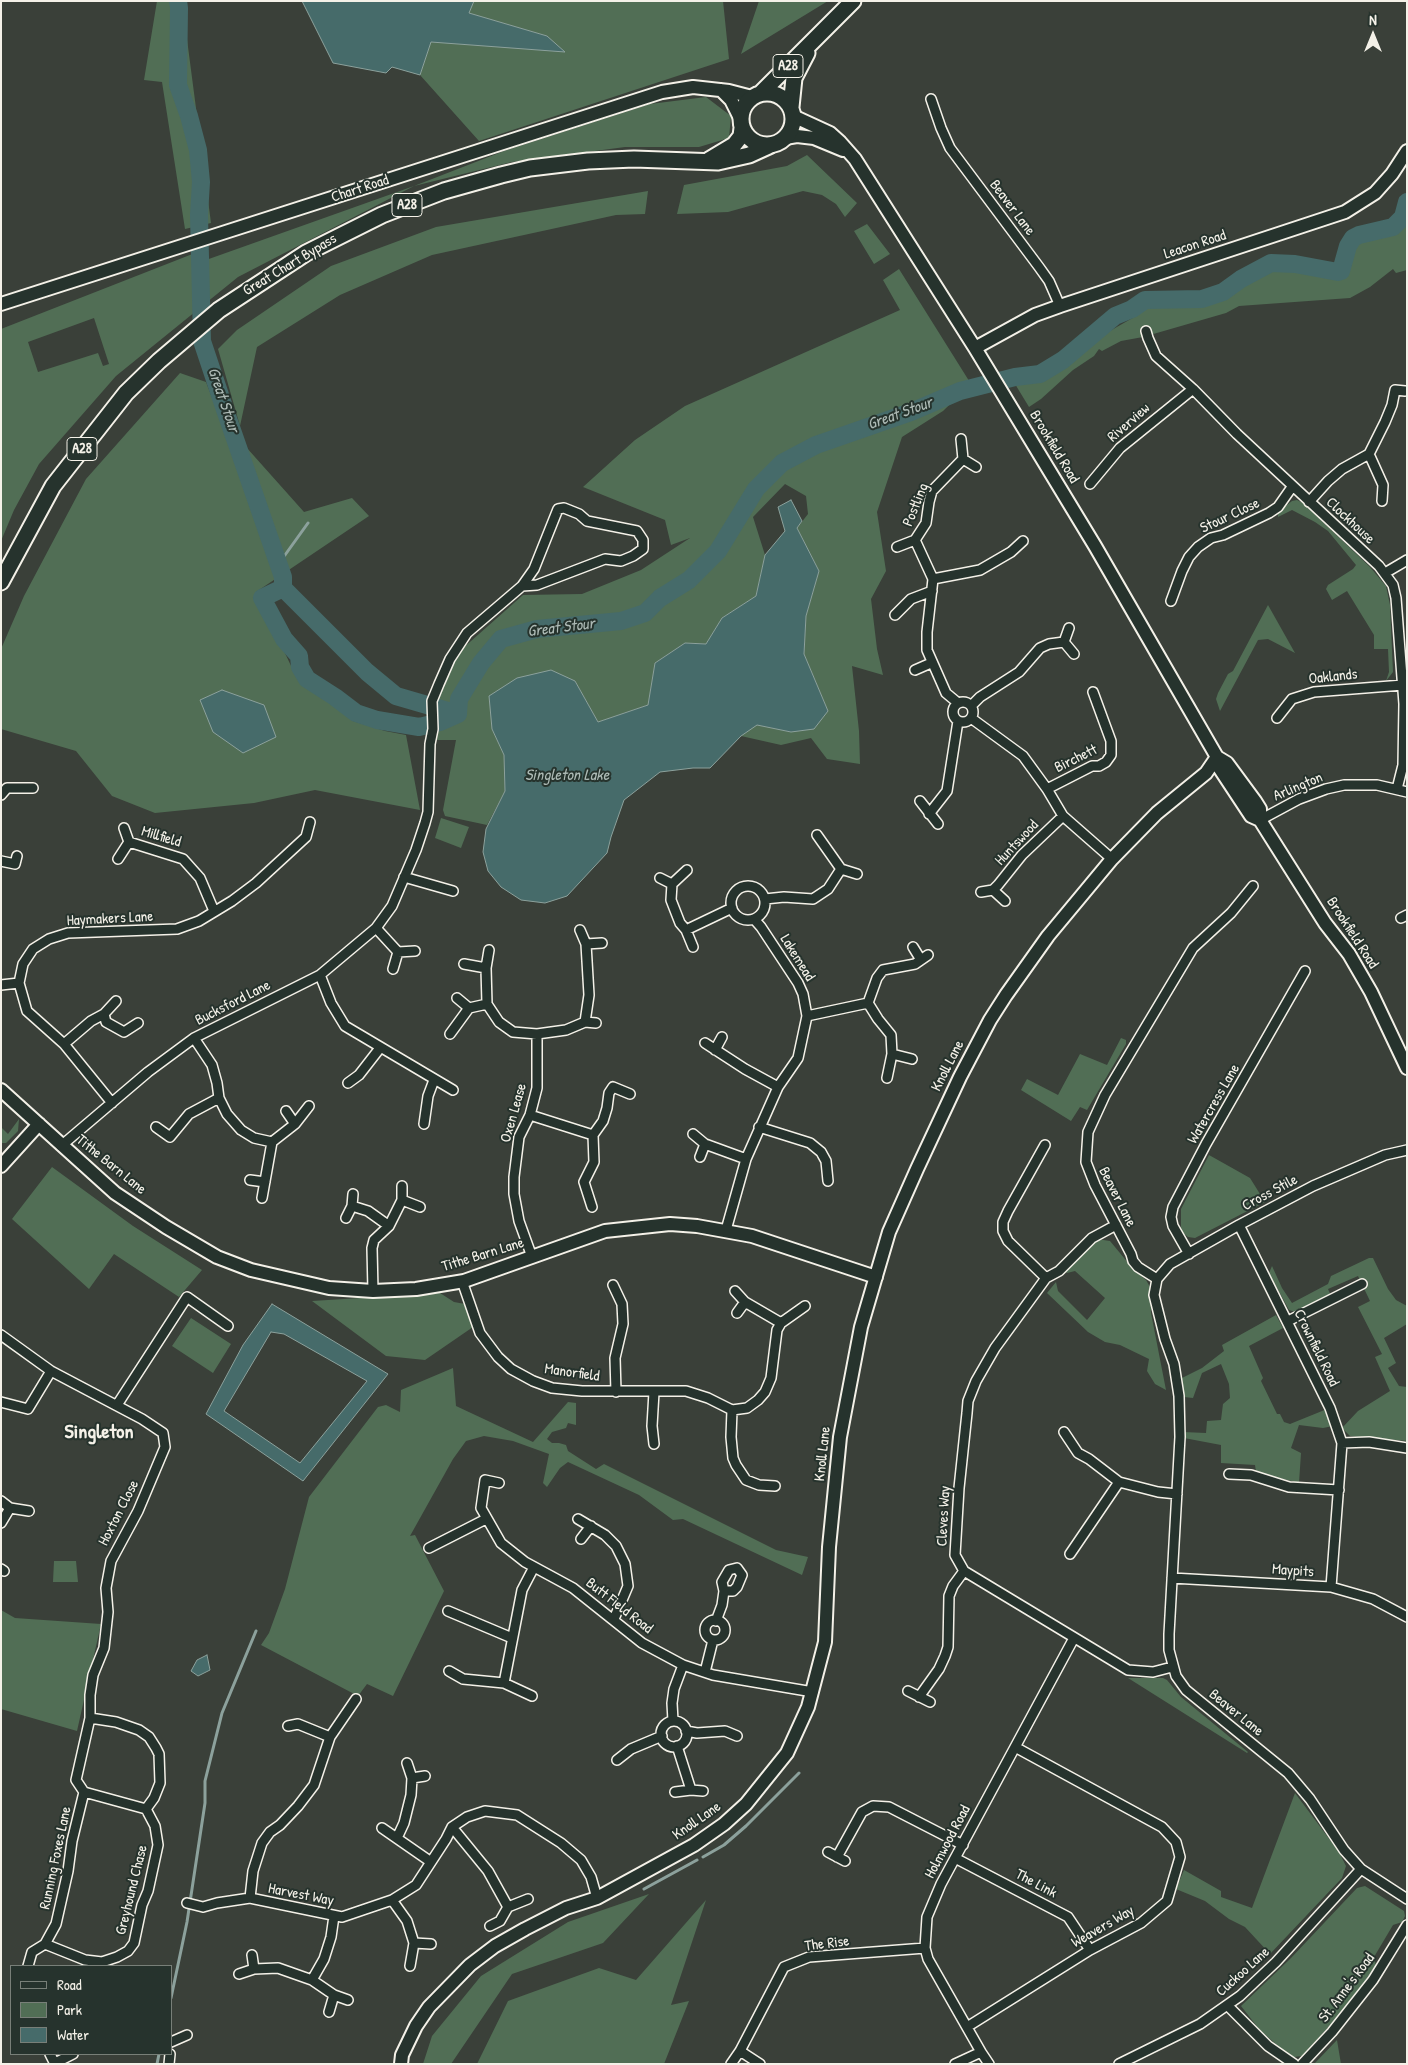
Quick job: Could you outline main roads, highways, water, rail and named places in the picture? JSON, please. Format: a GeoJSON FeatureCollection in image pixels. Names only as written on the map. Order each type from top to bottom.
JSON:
{"type":"FeatureCollection","features":[{"type":"Feature","properties":{"kind":"main road","name":"A28"},"geometry":{"type":"LineString","coordinates":[[756,95],[816,39],[853,1]]}},
{"type":"Feature","properties":{"kind":"main road","name":"A28"},"geometry":{"type":"LineString","coordinates":[[792,111],[794,78],[816,39]]}},
{"type":"Feature","properties":{"kind":"main road"},"geometry":{"type":"LineString","coordinates":[[706,162],[734,145],[741,136],[742,109],[756,95],[778,95],[792,111],[792,128],[785,138],[771,145],[754,142],[742,124]]}},
{"type":"Feature","properties":{"kind":"main road","name":"Great Chart Bypass"},"geometry":{"type":"LineString","coordinates":[[1,582],[54,486],[126,393],[188,335],[220,310],[306,253],[358,226],[416,202],[472,182],[530,168],[588,161],[634,159],[706,162],[742,158],[771,145]]}},
{"type":"Feature","properties":{"kind":"water"},"geometry":{"type":"Polygon","coordinates":[[[302,1],[474,1],[469,13],[547,36],[565,52],[431,42],[420,75],[392,67],[386,73],[333,63],[302,1]]]}},
{"type":"Feature","properties":{"kind":"water","name":"Singleton Lake"},"geometry":{"type":"Polygon","coordinates":[[[791,500],[802,521],[797,528],[819,571],[806,616],[804,654],[828,711],[814,729],[791,732],[757,725],[741,736],[710,768],[660,772],[624,800],[607,853],[567,896],[545,903],[521,900],[501,887],[488,871],[483,852],[486,829],[505,791],[504,755],[492,729],[489,696],[517,678],[551,670],[575,681],[598,722],[648,705],[655,663],[685,643],[706,644],[722,618],[756,596],[765,555],[785,531],[778,507],[791,500]]]}},
{"type":"Feature","properties":{"kind":"water"},"geometry":{"type":"Polygon","coordinates":[[[222,690],[264,705],[276,737],[243,753],[213,732],[200,700],[222,690]]]}},
{"type":"Feature","properties":{"kind":"water"},"geometry":{"type":"Polygon","coordinates":[[[272,1304],[388,1374],[303,1481],[206,1414],[243,1345],[272,1304]],[[271,1332],[224,1411],[300,1463],[367,1381],[284,1334],[271,1332]]]}},
{"type":"Feature","properties":{"kind":"water"},"geometry":{"type":"Polygon","coordinates":[[[207,1655],[210,1670],[198,1676],[191,1671],[197,1660],[207,1655]]]}},
{"type":"Feature","properties":{"kind":"waterway","name":"Great Stour"},"geometry":{"type":"LineString","coordinates":[[178,1],[178,85],[198,150],[201,182],[199,215],[202,341],[283,577],[283,588],[262,598],[284,639],[299,656],[300,667],[307,679],[356,713],[377,720],[419,727],[440,722],[458,714],[459,699],[481,663],[501,639],[537,629],[621,621],[645,613],[660,598],[689,580],[718,551],[756,489],[782,463],[816,445],[911,412],[960,391],[1015,377],[1040,374],[1063,360],[1115,316],[1132,309],[1145,300],[1202,299],[1223,292],[1241,279],[1271,263],[1295,264],[1341,271],[1348,246],[1353,238],[1393,227],[1403,217],[1407,202]]}},
{"type":"Feature","properties":{"kind":"waterway"},"geometry":{"type":"LineString","coordinates":[[283,577],[280,562],[308,523]]}},
{"type":"Feature","properties":{"kind":"waterway"},"geometry":{"type":"LineString","coordinates":[[283,588],[367,672],[396,696],[458,714]]}},
{"type":"Feature","properties":{"kind":"waterway"},"geometry":{"type":"LineString","coordinates":[[172,1993],[187,1922],[205,1803],[205,1781],[222,1713],[256,1631]]}},
{"type":"Feature","properties":{"kind":"waterway"},"geometry":{"type":"LineString","coordinates":[[703,1857],[724,1845],[746,1826],[799,1773]]}},
{"type":"Feature","properties":{"kind":"waterway"},"geometry":{"type":"LineString","coordinates":[[644,1889],[697,1860]]}},
{"type":"Feature","properties":{"kind":"waterway"},"geometry":{"type":"LineString","coordinates":[[157,2064],[159,2055]]}},
{"type":"Feature","properties":{"kind":"district","name":"Singleton"},"geometry":{"type":"Point","coordinates":[99,1433]}}]}
